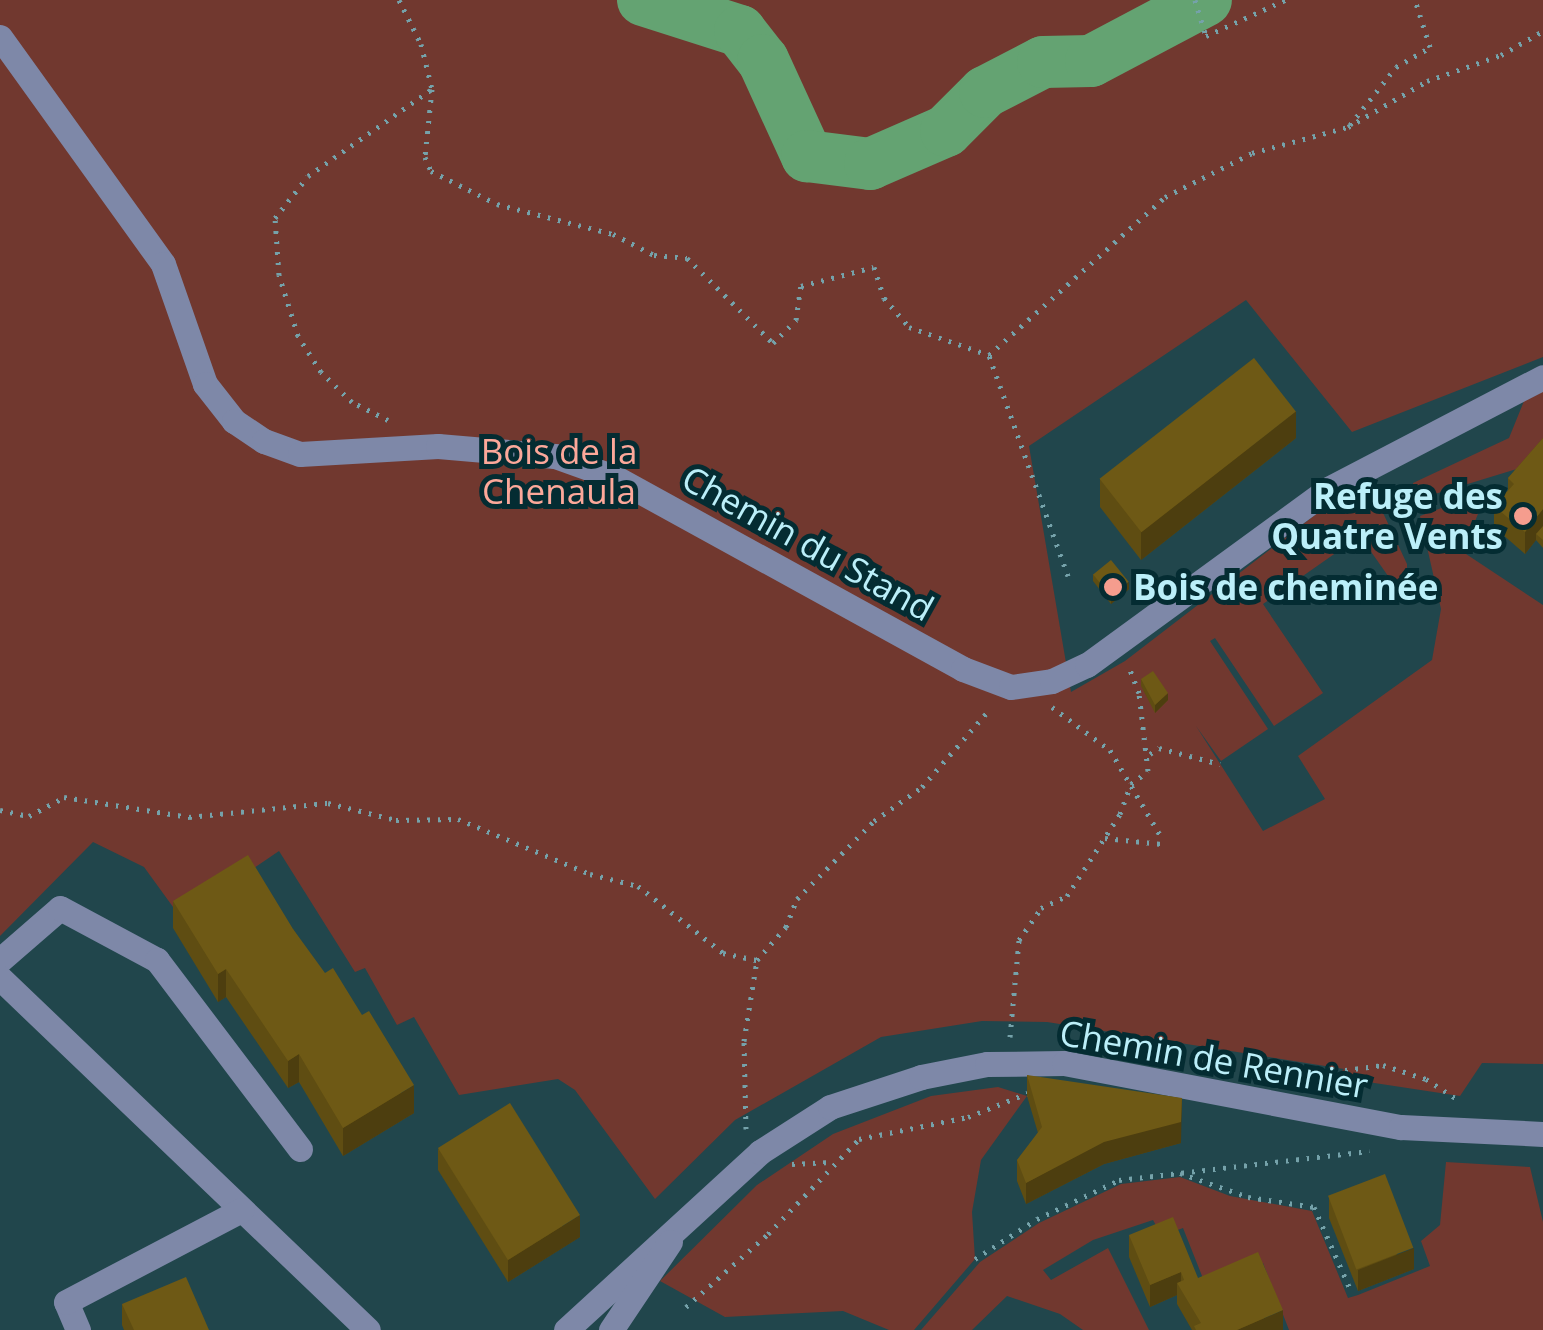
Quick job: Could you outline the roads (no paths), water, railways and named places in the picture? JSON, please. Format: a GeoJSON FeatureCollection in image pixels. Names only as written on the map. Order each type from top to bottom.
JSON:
{"type":"FeatureCollection","features":[{"type":"Feature","properties":{"kind":"street","name":"Chemin du Stand"},"geometry":{"type":"LineString","coordinates":[[0,36],[163,264],[205,384],[234,422],[300,454],[438,446],[555,456],[614,477],[963,668],[1011,687],[1052,681],[1088,665],[1328,489],[1543,377]]}},
{"type":"Feature","properties":{"kind":"street"},"geometry":{"type":"LineString","coordinates":[[0,960],[60,908],[157,960],[300,1150]]}},
{"type":"Feature","properties":{"kind":"street"},"geometry":{"type":"LineString","coordinates":[[0,978],[369,1329]]}},
{"type":"Feature","properties":{"kind":"street","name":"Chemin de Rennier"},"geometry":{"type":"LineString","coordinates":[[566,1330],[760,1152],[830,1107],[921,1077],[987,1064],[1111,1070],[1401,1127],[1543,1134]]}},
{"type":"Feature","properties":{"kind":"street"},"geometry":{"type":"LineString","coordinates":[[78,1330],[66,1302],[241,1210]]}},
{"type":"Feature","properties":{"kind":"street","name":"Chemin de Rennier"},"geometry":{"type":"LineString","coordinates":[[620,1324],[680,1225]]}},
{"type":"Feature","properties":{"kind":"waterway"},"geometry":{"type":"LineString","coordinates":[[643,0],[740,31],[763,60],[807,156],[870,164],[946,131],[985,92],[1043,62],[1091,61],[1206,0]]}},
{"type":"Feature","properties":{"kind":"place","name":"Refuge des Quatre Vents"},"geometry":{"type":"Point","coordinates":[1523,516]}},
{"type":"Feature","properties":{"kind":"place","name":"Bois de cheminée"},"geometry":{"type":"Point","coordinates":[1113,587]}},
{"type":"Feature","properties":{"kind":"park label","name":"Bois de la Chenaula"},"geometry":{"type":"Point","coordinates":[559,471]}}]}
